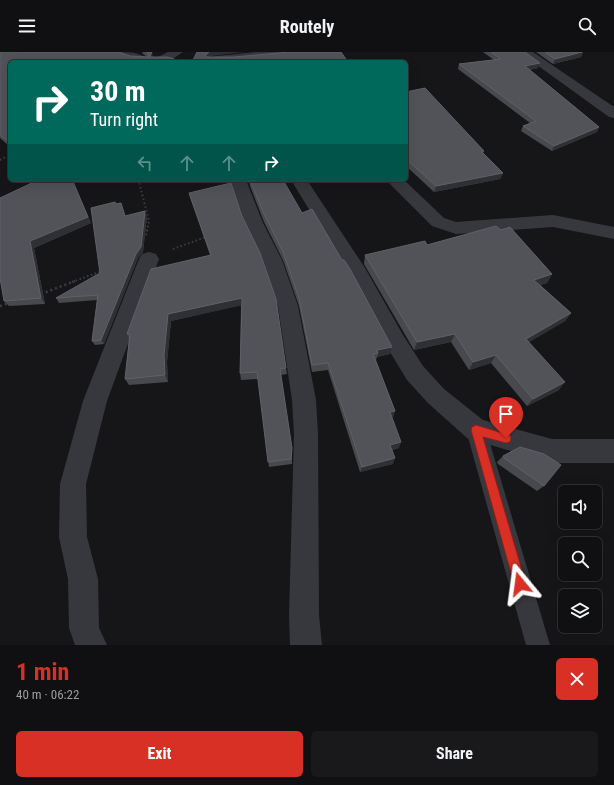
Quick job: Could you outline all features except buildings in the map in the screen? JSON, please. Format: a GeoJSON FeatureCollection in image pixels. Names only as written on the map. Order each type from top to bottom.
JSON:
{"type":"FeatureCollection","features":[{"type":"Feature","properties":{"kind":"street"},"geometry":{"type":"LineString","coordinates":[[123,52],[140,60]]}},
{"type":"Feature","properties":{"kind":"street"},"geometry":{"type":"LineString","coordinates":[[162,60],[177,52]]}},
{"type":"Feature","properties":{"kind":"street"},"geometry":{"type":"LineString","coordinates":[[209,60],[273,58],[294,52]]}},
{"type":"Feature","properties":{"kind":"street"},"geometry":{"type":"LineString","coordinates":[[525,52],[614,114]]}},
{"type":"Feature","properties":{"kind":"street"},"geometry":{"type":"LineString","coordinates":[[239,182],[254,223],[272,260],[288,306],[304,400],[306,434],[304,615],[306,645]]}},
{"type":"Feature","properties":{"kind":"street"},"geometry":{"type":"LineString","coordinates":[[300,182],[358,273],[395,341],[415,373],[436,396],[476,430],[552,451],[614,451]]}},
{"type":"Feature","properties":{"kind":"street"},"geometry":{"type":"LineString","coordinates":[[396,182],[438,222],[447,226],[456,228],[553,221],[614,233]]}},
{"type":"Feature","properties":{"kind":"street"},"geometry":{"type":"LineString","coordinates":[[91,645],[84,628],[83,579],[73,537],[73,484],[95,401],[149,259]]}},
{"type":"Feature","properties":{"kind":"lane"},"geometry":{"type":"LineString","coordinates":[[476,430],[538,645]]}},
{"type":"Feature","properties":{"kind":"path"},"geometry":{"type":"LineString","coordinates":[[139,182],[149,221],[143,248],[149,259],[209,236]]}},
{"type":"Feature","properties":{"kind":"path"},"geometry":{"type":"LineString","coordinates":[[34,296],[106,269]]}},
{"type":"Feature","properties":{"kind":"path"},"geometry":{"type":"LineString","coordinates":[[0,306],[14,302]]}},
{"type":"Feature","properties":{"kind":"route"},"geometry":{"type":"LineString","coordinates":[[506,438],[476,430],[520,584]]}}]}
